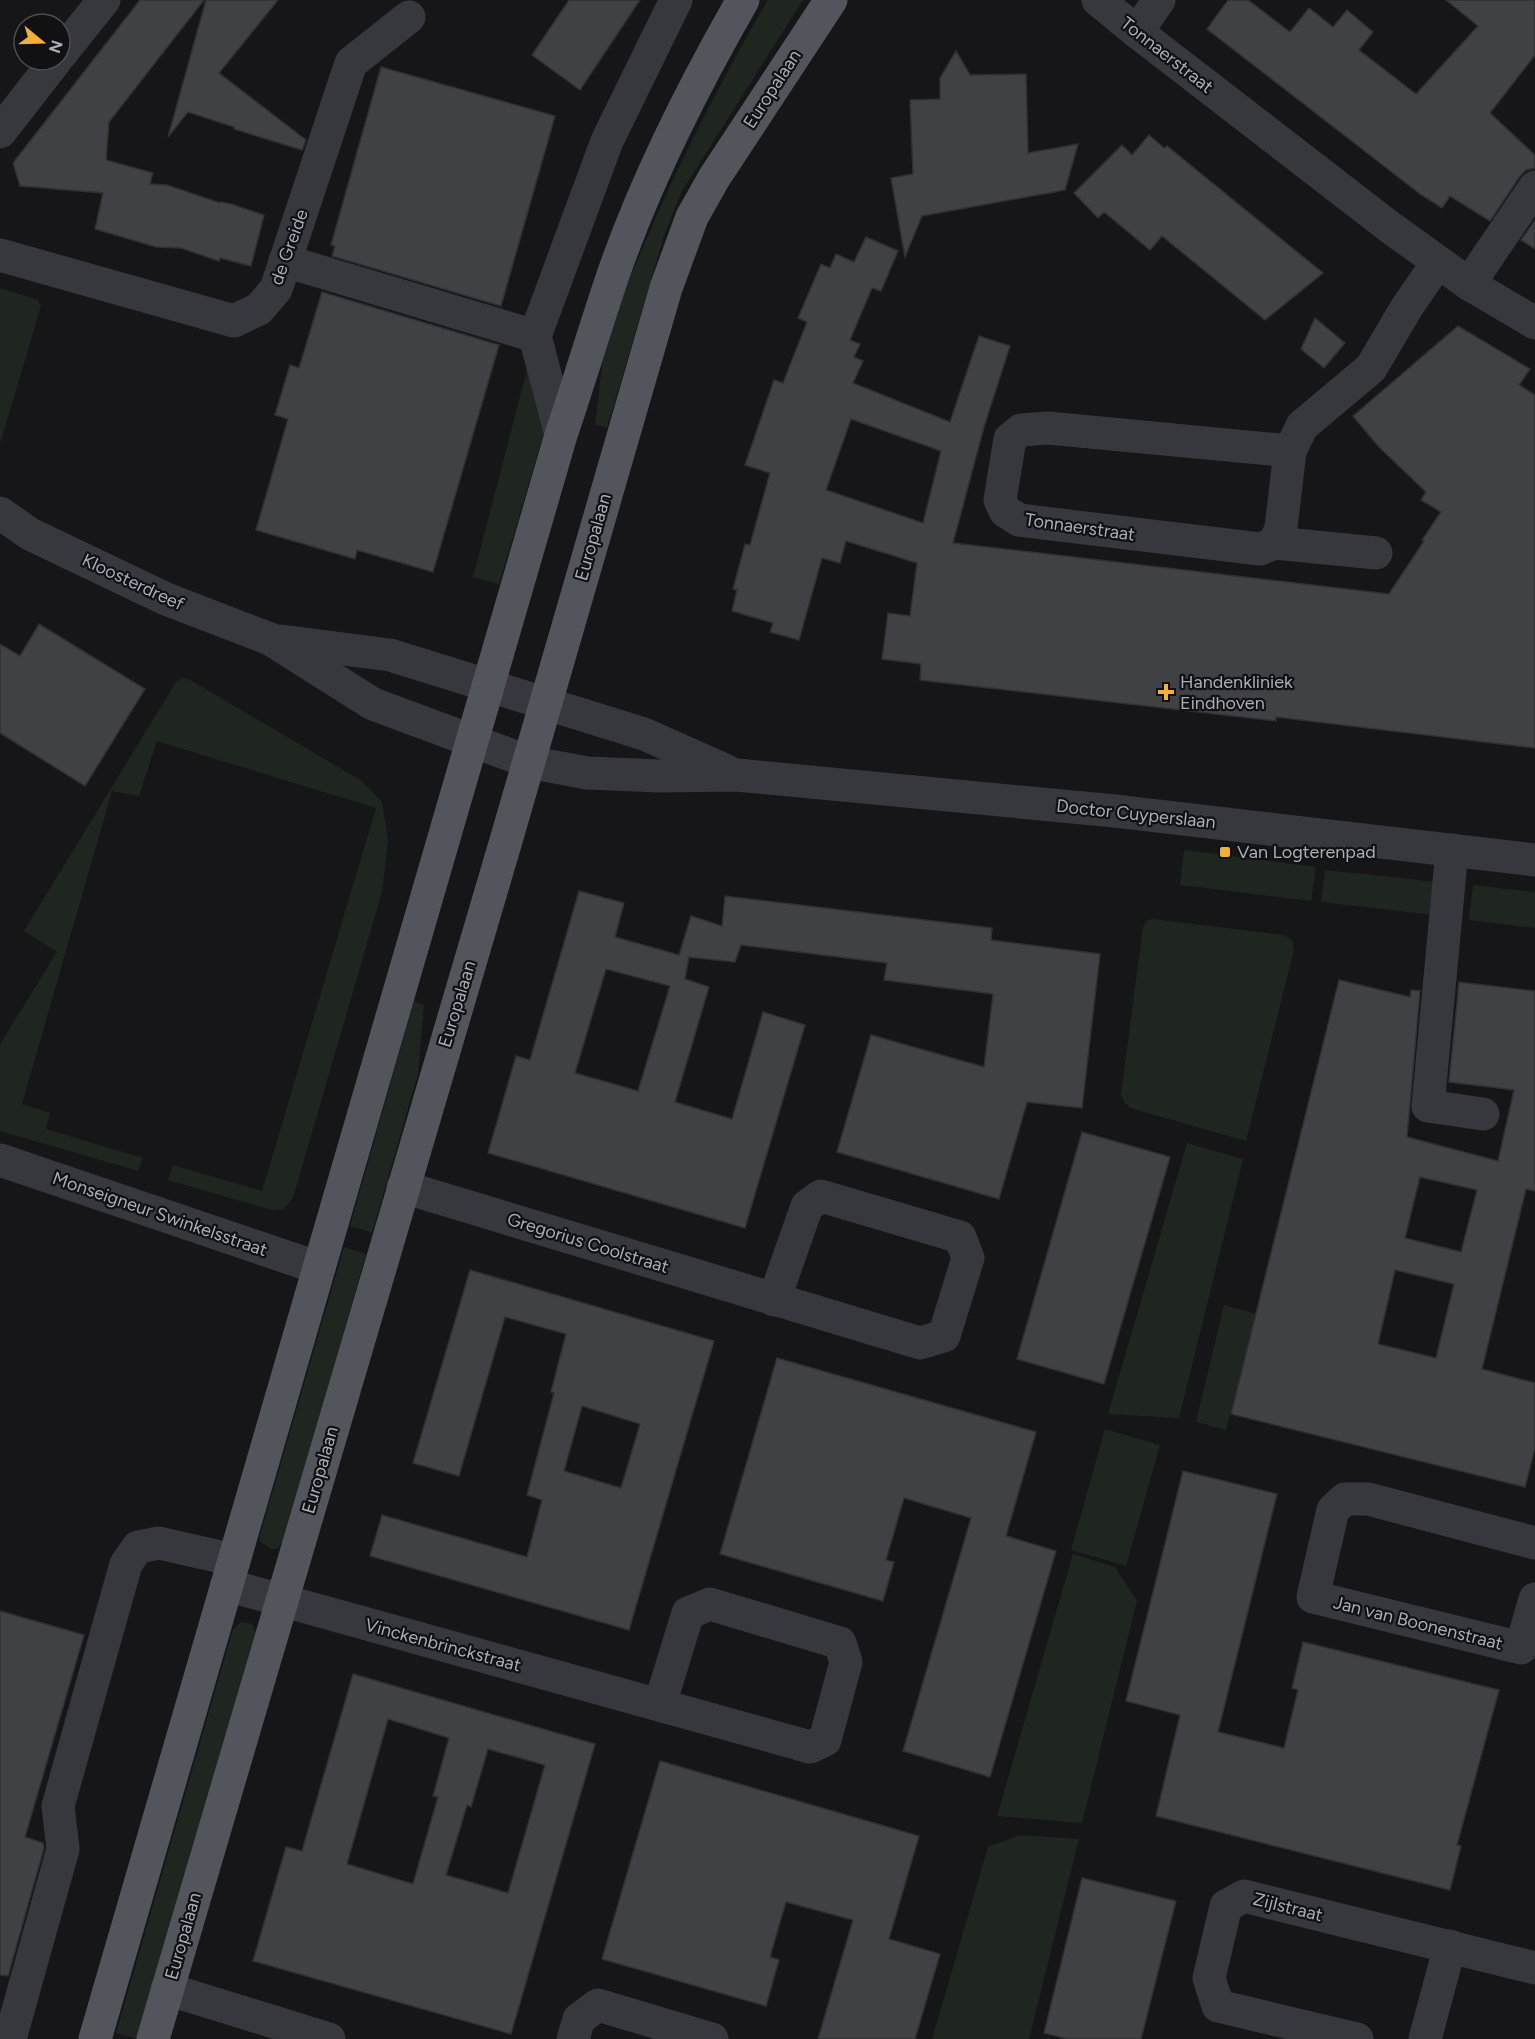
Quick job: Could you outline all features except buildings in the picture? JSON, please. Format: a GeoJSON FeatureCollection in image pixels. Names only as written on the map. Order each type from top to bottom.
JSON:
{"type":"FeatureCollection","features":[{"type":"Feature","properties":{"kind":"main road"},"geometry":{"type":"LineString","coordinates":[[95,2039],[561,435],[613,274],[643,201],[676,126],[743,0]]}},
{"type":"Feature","properties":{"kind":"main road","name":"Europalaan"},"geometry":{"type":"LineString","coordinates":[[153,2039],[666,288],[692,217],[714,178],[831,0]]}},
{"type":"Feature","properties":{"kind":"street"},"geometry":{"type":"LineString","coordinates":[[72,41],[104,0]]}},
{"type":"Feature","properties":{"kind":"street"},"geometry":{"type":"LineString","coordinates":[[561,435],[535,336],[608,141],[676,0]]}},
{"type":"Feature","properties":{"kind":"street","name":"Tonnaerstraat"},"geometry":{"type":"LineString","coordinates":[[1098,0],[1137,33],[1391,228],[1469,284],[1535,323]]}},
{"type":"Feature","properties":{"kind":"street"},"geometry":{"type":"LineString","coordinates":[[1137,33],[1159,0]]}},
{"type":"Feature","properties":{"kind":"street","name":"de Greide"},"geometry":{"type":"LineString","coordinates":[[0,255],[234,321],[259,309],[276,289],[351,63],[409,17]]}},
{"type":"Feature","properties":{"kind":"street"},"geometry":{"type":"LineString","coordinates":[[0,132],[47,72]]}},
{"type":"Feature","properties":{"kind":"street"},"geometry":{"type":"LineString","coordinates":[[1469,284],[1535,187]]}},
{"type":"Feature","properties":{"kind":"street"},"geometry":{"type":"LineString","coordinates":[[285,261],[535,336]]}},
{"type":"Feature","properties":{"kind":"street"},"geometry":{"type":"LineString","coordinates":[[1376,553],[1275,543],[1281,528],[1290,451],[1302,426],[1371,368],[1438,262]]}},
{"type":"Feature","properties":{"kind":"street","name":"Tonnaerstraat"},"geometry":{"type":"LineString","coordinates":[[1275,543],[1260,549],[1019,520],[1005,511],[1000,500],[1010,439],[1021,430],[1048,428],[1290,451]]}},
{"type":"Feature","properties":{"kind":"street","name":"Kloosterdreef"},"geometry":{"type":"LineString","coordinates":[[0,513],[30,534],[166,599],[270,639],[373,704],[529,762]]}},
{"type":"Feature","properties":{"kind":"street","name":"Kloosterdreef"},"geometry":{"type":"LineString","coordinates":[[270,639],[390,655],[546,703]]}},
{"type":"Feature","properties":{"kind":"street","name":"Doctor Cuyperslaan"},"geometry":{"type":"LineString","coordinates":[[546,703],[645,734],[737,776]]}},
{"type":"Feature","properties":{"kind":"street","name":"Doctor Cuyperslaan"},"geometry":{"type":"LineString","coordinates":[[529,762],[587,773],[737,776],[1115,811],[1535,860]]}},
{"type":"Feature","properties":{"kind":"street"},"geometry":{"type":"LineString","coordinates":[[1452,850],[1428,1106],[1482,1114]]}},
{"type":"Feature","properties":{"kind":"street","name":"Monseigneur Swinkelsstraat"},"geometry":{"type":"LineString","coordinates":[[0,1160],[319,1268]]}},
{"type":"Feature","properties":{"kind":"street","name":"Gregorius Coolstraat"},"geometry":{"type":"LineString","coordinates":[[403,1187],[774,1300],[920,1343],[944,1336],[968,1258],[960,1237],[821,1196],[807,1206],[774,1300]]}},
{"type":"Feature","properties":{"kind":"street","name":"Jan van Boonenstraat"},"geometry":{"type":"LineString","coordinates":[[1535,1543],[1368,1499],[1345,1499],[1333,1510],[1313,1597],[1521,1648],[1535,1599]]}},
{"type":"Feature","properties":{"kind":"street","name":"Vinckenbrinckstraat"},"geometry":{"type":"LineString","coordinates":[[10,2039],[63,1850],[58,1806],[126,1564],[138,1547],[159,1543],[231,1572],[281,1601],[810,1747],[825,1740],[846,1662],[840,1643],[710,1604],[688,1612],[660,1704]]}},
{"type":"Feature","properties":{"kind":"street","name":"Zijlstraat"},"geometry":{"type":"LineString","coordinates":[[1357,2039],[1218,2006],[1209,1978],[1226,1906],[1244,1896],[1535,1968]]}},
{"type":"Feature","properties":{"kind":"street"},"geometry":{"type":"LineString","coordinates":[[1425,2039],[1449,1946]]}},
{"type":"Feature","properties":{"kind":"street"},"geometry":{"type":"LineString","coordinates":[[167,1989],[329,2039]]}},
{"type":"Feature","properties":{"kind":"street"},"geometry":{"type":"LineString","coordinates":[[573,2039],[579,2019],[598,2005],[712,2039]]}},
{"type":"Feature","properties":{"kind":"shaded area"},"geometry":{"type":"Polygon","coordinates":[[[768,0],[803,0],[681,193],[664,236],[607,428],[595,424],[606,345],[625,289],[696,133],[768,0]]]}},
{"type":"Feature","properties":{"kind":"shaded area"},"geometry":{"type":"Polygon","coordinates":[[[0,288],[38,300],[41,306],[0,444],[0,288]]]}},
{"type":"Feature","properties":{"kind":"shaded area"},"geometry":{"type":"Polygon","coordinates":[[[527,370],[544,433],[499,584],[473,577],[527,370]]]}},
{"type":"Feature","properties":{"kind":"shaded area"},"geometry":{"type":"Polygon","coordinates":[[[183,678],[192,681],[362,781],[382,802],[388,840],[382,892],[293,1198],[284,1209],[272,1210],[168,1180],[173,1165],[262,1191],[376,808],[157,741],[139,796],[112,791],[22,1104],[50,1113],[46,1129],[143,1158],[138,1171],[0,1131],[0,1044],[57,952],[24,931],[176,682],[183,678]]]}},
{"type":"Feature","properties":{"kind":"shaded area"},"geometry":{"type":"Polygon","coordinates":[[[1184,850],[1316,867],[1311,901],[1180,885],[1184,850]]]}},
{"type":"Feature","properties":{"kind":"shaded area"},"geometry":{"type":"Polygon","coordinates":[[[1325,870],[1438,882],[1434,915],[1321,902],[1325,870]]]}},
{"type":"Feature","properties":{"kind":"shaded area"},"geometry":{"type":"Polygon","coordinates":[[[1473,885],[1535,892],[1535,928],[1469,920],[1473,885]]]}},
{"type":"Feature","properties":{"kind":"shaded area"},"geometry":{"type":"Polygon","coordinates":[[[1152,919],[1284,935],[1292,940],[1294,950],[1246,1141],[1130,1108],[1124,1102],[1121,1094],[1143,927],[1147,921],[1152,919]]]}},
{"type":"Feature","properties":{"kind":"shaded area"},"geometry":{"type":"Polygon","coordinates":[[[414,1001],[424,1005],[418,1074],[372,1233],[350,1226],[414,1001]]]}},
{"type":"Feature","properties":{"kind":"shaded area"},"geometry":{"type":"Polygon","coordinates":[[[1187,1143],[1243,1159],[1179,1418],[1108,1414],[1187,1143]]]}},
{"type":"Feature","properties":{"kind":"shaded area"},"geometry":{"type":"Polygon","coordinates":[[[344,1247],[366,1254],[284,1541],[276,1549],[271,1549],[260,1541],[260,1535],[344,1247]]]}},
{"type":"Feature","properties":{"kind":"shaded area"},"geometry":{"type":"Polygon","coordinates":[[[1224,1305],[1256,1314],[1226,1430],[1196,1422],[1224,1305]]]}},
{"type":"Feature","properties":{"kind":"shaded area"},"geometry":{"type":"Polygon","coordinates":[[[1105,1429],[1160,1445],[1126,1566],[1071,1550],[1105,1429]]]}},
{"type":"Feature","properties":{"kind":"shaded area"},"geometry":{"type":"Polygon","coordinates":[[[1073,1554],[1115,1567],[1137,1601],[1082,1823],[997,1816],[1073,1554]]]}},
{"type":"Feature","properties":{"kind":"shaded area"},"geometry":{"type":"Polygon","coordinates":[[[241,1622],[252,1624],[256,1633],[138,2039],[116,2033],[233,1629],[241,1622]]]}},
{"type":"Feature","properties":{"kind":"shaded area"},"geometry":{"type":"Polygon","coordinates":[[[1020,1835],[1079,1839],[1029,2039],[932,2039],[988,1847],[1020,1835]]]}},
{"type":"Feature","properties":{"kind":"place","name":"Handenkliniek Eindhoven"},"geometry":{"type":"Point","coordinates":[1166,692]}},
{"type":"Feature","properties":{"kind":"place","name":"Van Logterenpad"},"geometry":{"type":"Point","coordinates":[1225,852]}}]}
